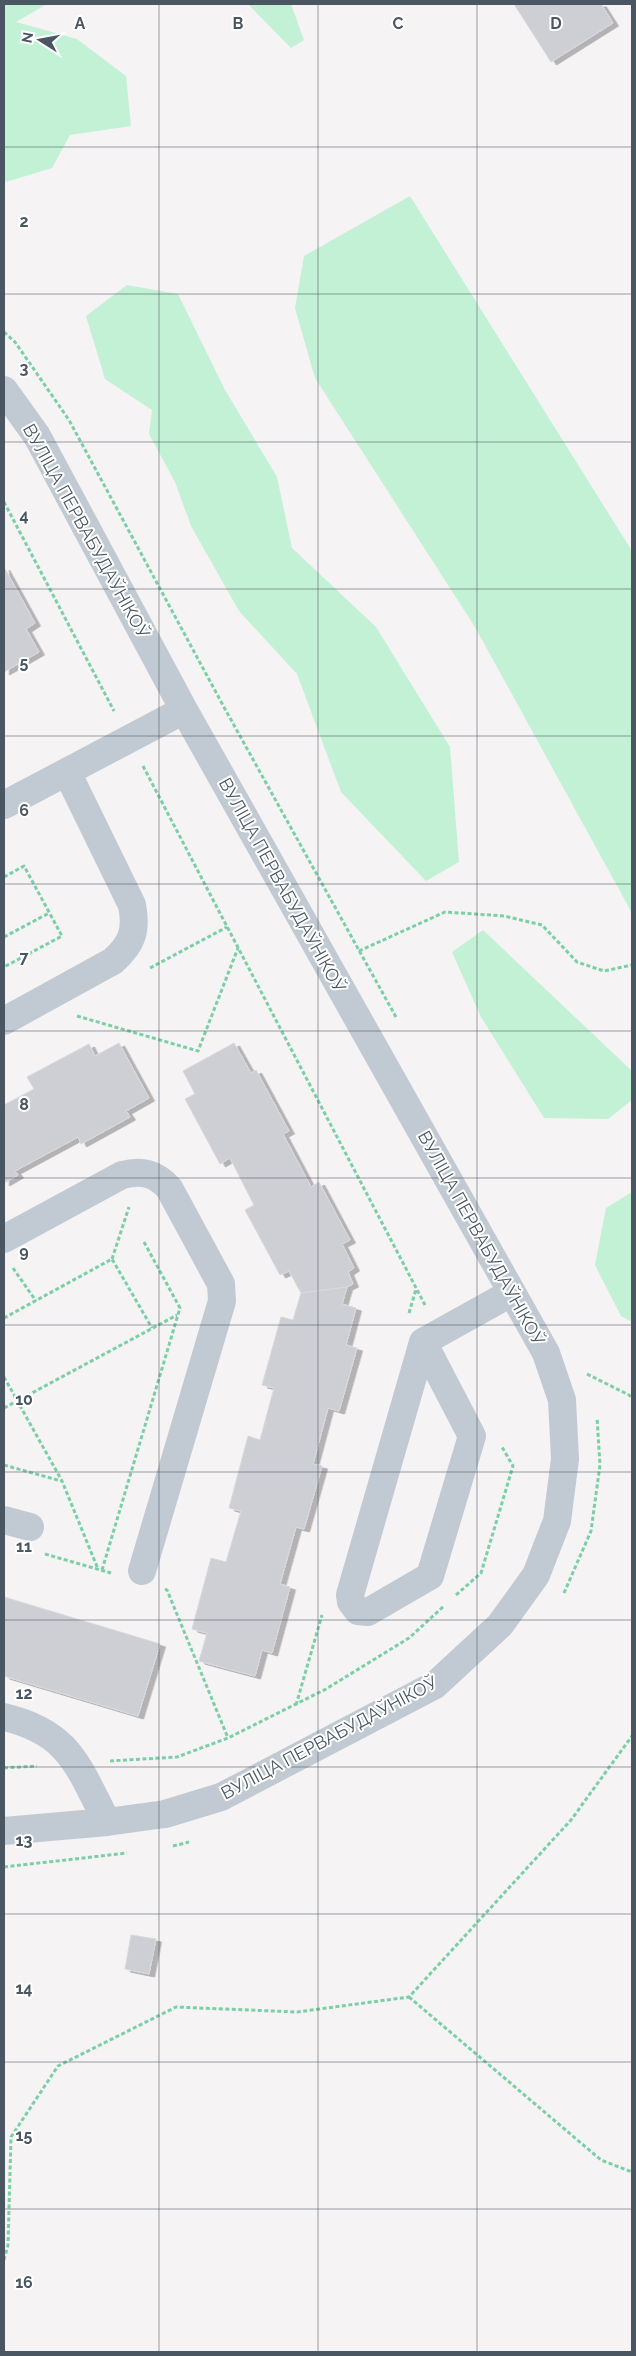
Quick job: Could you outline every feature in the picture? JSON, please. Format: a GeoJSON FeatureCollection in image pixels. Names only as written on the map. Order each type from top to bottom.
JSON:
{"type":"FeatureCollection","features":[{"type":"Feature","properties":{"kind":"street","name":"ВУЛІЦА ПЕРВАБУДАЎНІКОЎ"},"geometry":{"type":"LineString","coordinates":[[4,390],[37,436],[184,710],[546,1353],[562,1400],[565,1459],[557,1521],[536,1575],[500,1625],[435,1685],[221,1797],[165,1814],[107,1822],[4,1831]]}},
{"type":"Feature","properties":{"kind":"street"},"geometry":{"type":"LineString","coordinates":[[4,805],[184,710]]}},
{"type":"Feature","properties":{"kind":"street"},"geometry":{"type":"LineString","coordinates":[[4,1021],[113,961],[124,951],[132,937],[135,921],[132,905],[67,772]]}},
{"type":"Feature","properties":{"kind":"street"},"geometry":{"type":"LineString","coordinates":[[5,1252],[122,1175],[136,1172],[149,1173],[160,1179],[168,1188],[221,1284],[222,1301],[140,1578]]}},
{"type":"Feature","properties":{"kind":"street"},"geometry":{"type":"LineString","coordinates":[[432,1337],[472,1436],[430,1576],[368,1612],[358,1611],[351,1602],[350,1595],[432,1337],[511,1293]]}},
{"type":"Feature","properties":{"kind":"street"},"geometry":{"type":"LineString","coordinates":[[4,1520],[30,1527]]}},
{"type":"Feature","properties":{"kind":"street"},"geometry":{"type":"LineString","coordinates":[[4,1717],[32,1724],[59,1741],[76,1763],[107,1822]]}},
{"type":"Feature","properties":{"kind":"path"},"geometry":{"type":"LineString","coordinates":[[4,332],[15,342],[69,420],[397,1020]]}},
{"type":"Feature","properties":{"kind":"path"},"geometry":{"type":"LineString","coordinates":[[4,502],[416,1289],[432,1337]]}},
{"type":"Feature","properties":{"kind":"path"},"geometry":{"type":"LineString","coordinates":[[4,877],[24,866],[62,936],[4,967]]}},
{"type":"Feature","properties":{"kind":"path"},"geometry":{"type":"LineString","coordinates":[[359,951],[445,912],[504,916],[542,925],[577,962],[604,971],[632,965]]}},
{"type":"Feature","properties":{"kind":"path"},"geometry":{"type":"LineString","coordinates":[[4,937],[49,913]]}},
{"type":"Feature","properties":{"kind":"path"},"geometry":{"type":"LineString","coordinates":[[67,1014],[198,1051],[238,948]]}},
{"type":"Feature","properties":{"kind":"path"},"geometry":{"type":"LineString","coordinates":[[4,1318],[112,1259],[129,1205]]}},
{"type":"Feature","properties":{"kind":"path"},"geometry":{"type":"LineString","coordinates":[[100,1570],[180,1308],[144,1242]]}},
{"type":"Feature","properties":{"kind":"path"},"geometry":{"type":"LineString","coordinates":[[5,1252],[36,1301]]}},
{"type":"Feature","properties":{"kind":"path"},"geometry":{"type":"LineString","coordinates":[[112,1259],[152,1328]]}},
{"type":"Feature","properties":{"kind":"path"},"geometry":{"type":"LineString","coordinates":[[4,1408],[178,1315]]}},
{"type":"Feature","properties":{"kind":"path"},"geometry":{"type":"LineString","coordinates":[[546,1353],[632,1398]]}},
{"type":"Feature","properties":{"kind":"path"},"geometry":{"type":"LineString","coordinates":[[585,1365],[591,1383]]}},
{"type":"Feature","properties":{"kind":"path"},"geometry":{"type":"LineString","coordinates":[[4,1377],[62,1481],[100,1570]]}},
{"type":"Feature","properties":{"kind":"path"},"geometry":{"type":"LineString","coordinates":[[561,1597],[567,1589],[591,1530],[600,1465],[596,1410]]}},
{"type":"Feature","properties":{"kind":"path"},"geometry":{"type":"LineString","coordinates":[[452,1599],[481,1573],[513,1466],[500,1442]]}},
{"type":"Feature","properties":{"kind":"path"},"geometry":{"type":"LineString","coordinates":[[4,1465],[62,1481]]}},
{"type":"Feature","properties":{"kind":"path"},"geometry":{"type":"LineString","coordinates":[[42,1553],[100,1570],[140,1578],[167,1590],[228,1738]]}},
{"type":"Feature","properties":{"kind":"path"},"geometry":{"type":"LineString","coordinates":[[4,1768],[177,1757],[228,1738],[326,1689],[409,1638],[445,1605]]}},
{"type":"Feature","properties":{"kind":"path"},"geometry":{"type":"LineString","coordinates":[[4,2260],[8,2245],[10,2137],[58,2066],[176,2007],[297,2012],[410,1997],[571,1820],[632,1736]]}},
{"type":"Feature","properties":{"kind":"path"},"geometry":{"type":"LineString","coordinates":[[170,1847],[197,1839]]}},
{"type":"Feature","properties":{"kind":"path"},"geometry":{"type":"LineString","coordinates":[[4,1867],[135,1852]]}},
{"type":"Feature","properties":{"kind":"path"},"geometry":{"type":"LineString","coordinates":[[410,1997],[601,2160],[632,2172]]}},
{"type":"Feature","properties":{"kind":"green space"},"geometry":{"type":"Polygon","coordinates":[[[4,4],[47,4],[16,22],[77,39],[126,76],[131,126],[70,135],[52,168],[6,182],[4,179],[4,4]]]}},
{"type":"Feature","properties":{"kind":"green space"},"geometry":{"type":"Polygon","coordinates":[[[248,4],[291,4],[304,40],[291,48],[248,4]]]}},
{"type":"Feature","properties":{"kind":"green space"},"geometry":{"type":"Polygon","coordinates":[[[410,196],[632,551],[632,913],[475,627],[315,378],[295,308],[304,256],[410,196]]]}},
{"type":"Feature","properties":{"kind":"green space"},"geometry":{"type":"Polygon","coordinates":[[[127,285],[178,294],[225,390],[277,477],[292,548],[376,627],[450,747],[459,862],[426,881],[341,792],[297,674],[239,611],[191,526],[175,482],[149,434],[152,410],[105,379],[86,316],[127,285]]]}},
{"type":"Feature","properties":{"kind":"green space"},"geometry":{"type":"Polygon","coordinates":[[[483,930],[632,1071],[632,1100],[608,1119],[544,1118],[481,1017],[452,952],[483,930]]]}},
{"type":"Feature","properties":{"kind":"green space"},"geometry":{"type":"Polygon","coordinates":[[[632,1192],[632,1322],[621,1316],[595,1265],[606,1208],[632,1192]]]}},
{"type":"Feature","properties":{"kind":"building"},"geometry":{"type":"Polygon","coordinates":[[[514,4],[601,4],[613,23],[551,62],[514,4]]]}},
{"type":"Feature","properties":{"kind":"building"},"geometry":{"type":"Polygon","coordinates":[[[4,567],[35,623],[26,629],[39,652],[4,672],[4,567]]]}},
{"type":"Feature","properties":{"kind":"building"},"geometry":{"type":"Polygon","coordinates":[[[119,1043],[149,1098],[126,1111],[130,1117],[81,1144],[78,1137],[15,1171],[18,1175],[4,1183],[4,1105],[34,1089],[27,1077],[89,1044],[95,1056],[119,1043]]]}},
{"type":"Feature","properties":{"kind":"building"},"geometry":{"type":"Polygon","coordinates":[[[234,1043],[251,1073],[256,1070],[289,1131],[283,1134],[311,1187],[319,1182],[350,1240],[342,1244],[354,1268],[348,1272],[353,1284],[347,1287],[301,1293],[289,1271],[280,1275],[245,1210],[254,1205],[230,1158],[220,1164],[185,1099],[195,1094],[183,1071],[234,1043]]]}},
{"type":"Feature","properties":{"kind":"building"},"geometry":{"type":"Polygon","coordinates":[[[347,1287],[342,1304],[356,1308],[346,1345],[357,1348],[339,1411],[328,1408],[313,1464],[322,1466],[304,1529],[296,1527],[280,1584],[290,1587],[272,1653],[262,1650],[255,1676],[199,1661],[207,1633],[192,1629],[211,1558],[226,1562],[241,1511],[229,1508],[248,1436],[260,1440],[274,1388],[262,1385],[281,1317],[293,1320],[301,1293],[347,1287]]]}},
{"type":"Feature","properties":{"kind":"building"},"geometry":{"type":"Polygon","coordinates":[[[4,1597],[160,1644],[138,1716],[4,1676],[4,1597]]]}},
{"type":"Feature","properties":{"kind":"building"},"geometry":{"type":"Polygon","coordinates":[[[131,1935],[156,1939],[149,1974],[125,1969],[131,1935]]]}}]}
